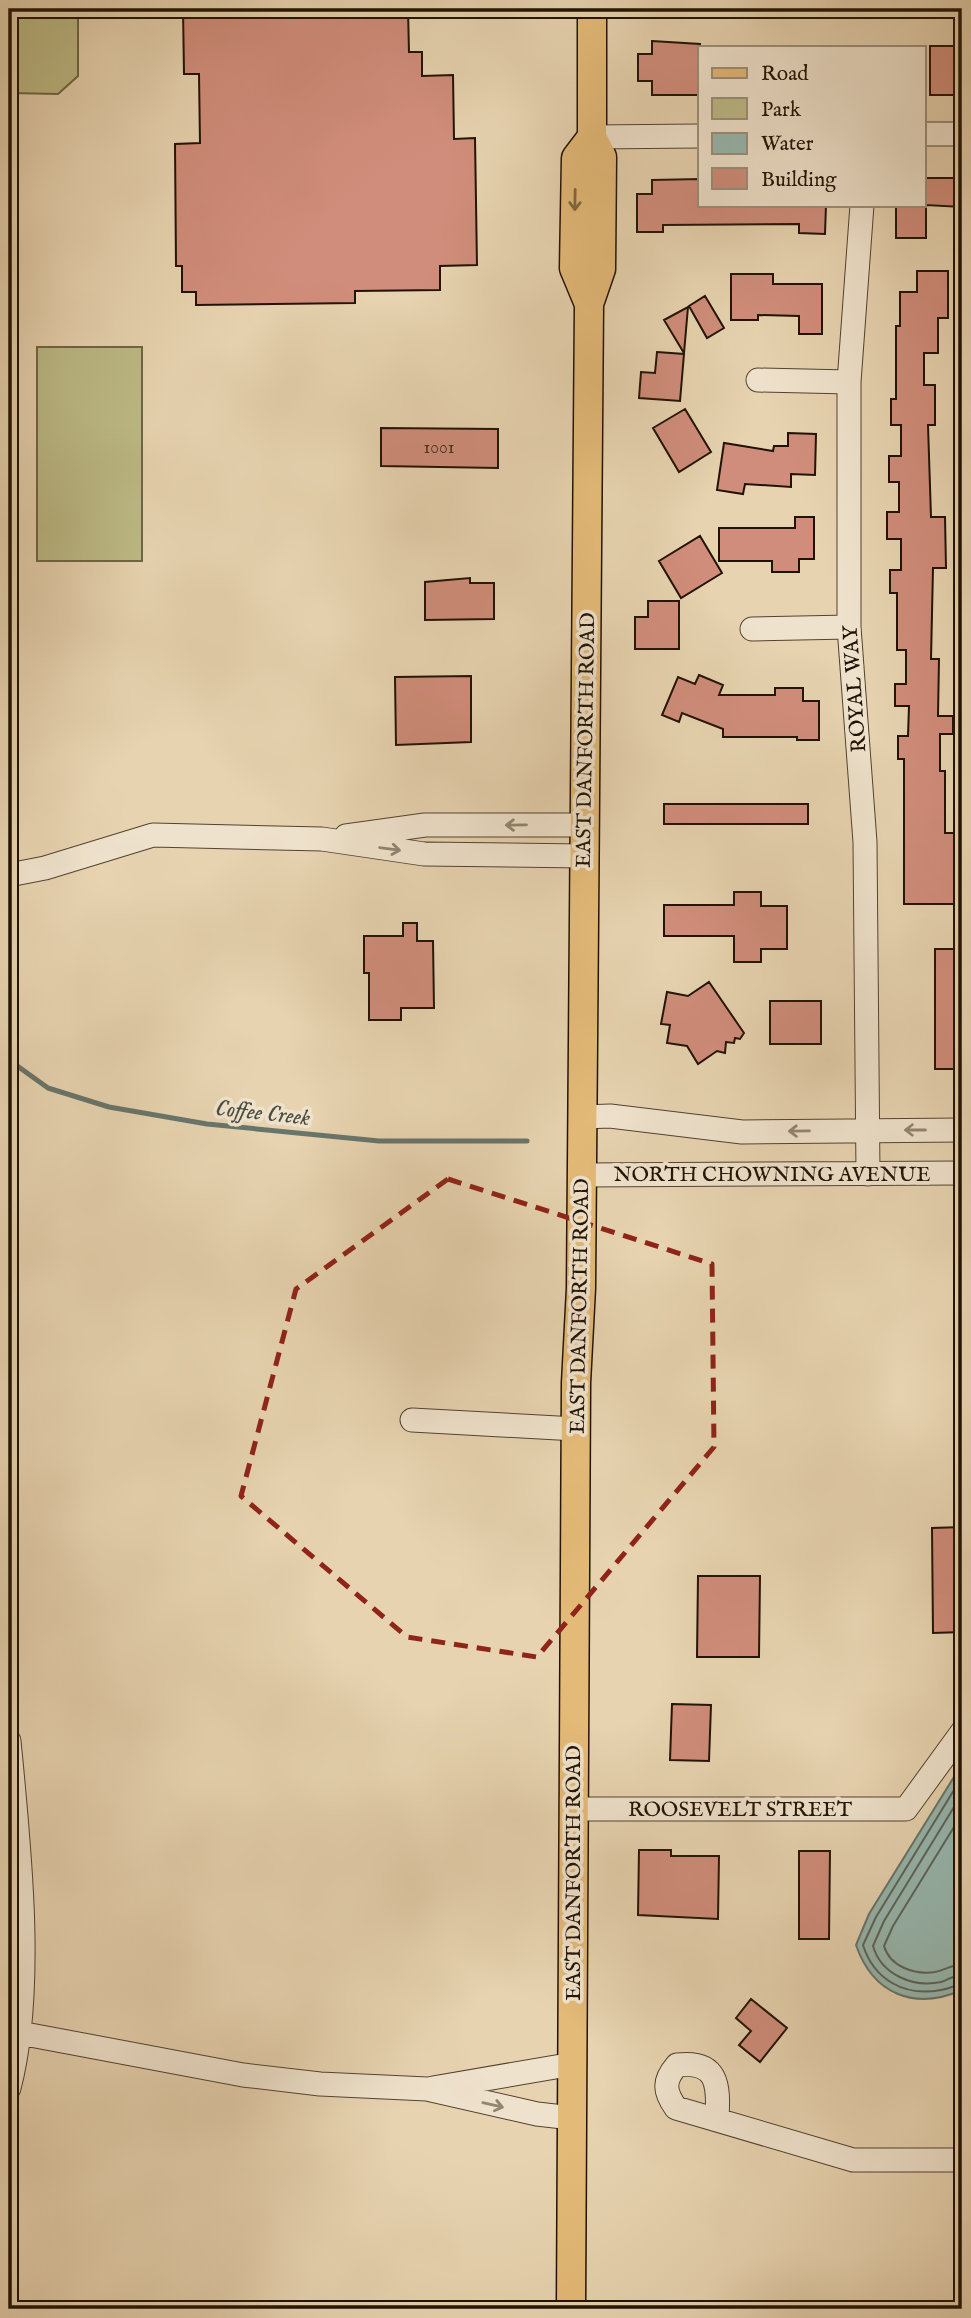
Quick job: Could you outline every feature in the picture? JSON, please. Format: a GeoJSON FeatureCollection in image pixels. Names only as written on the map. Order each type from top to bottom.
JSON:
{"type":"FeatureCollection","features":[{"type":"Feature","properties":{"kind":"main road","name":"EAST DANFORTH ROAD"},"geometry":{"type":"LineString","coordinates":[[571,2309],[576,1429],[583,1117],[589,304],[574,268],[576,158],[592,137],[592,9]]}},
{"type":"Feature","properties":{"kind":"street"},"geometry":{"type":"LineString","coordinates":[[926,134],[962,134]]}},
{"type":"Feature","properties":{"kind":"street"},"geometry":{"type":"LineString","coordinates":[[592,137],[698,136]]}},
{"type":"Feature","properties":{"kind":"street","name":"ROYAL WAY"},"geometry":{"type":"LineString","coordinates":[[862,206],[849,382],[849,627],[865,842],[868,1174]]}},
{"type":"Feature","properties":{"kind":"street"},"geometry":{"type":"LineString","coordinates":[[758,380],[849,382]]}},
{"type":"Feature","properties":{"kind":"street"},"geometry":{"type":"LineString","coordinates":[[752,629],[849,627]]}},
{"type":"Feature","properties":{"kind":"street"},"geometry":{"type":"LineString","coordinates":[[322,839],[425,825],[584,825]]}},
{"type":"Feature","properties":{"kind":"street"},"geometry":{"type":"LineString","coordinates":[[9,875],[45,868],[116,844],[153,835],[322,839],[424,854],[583,856]]}},
{"type":"Feature","properties":{"kind":"street","name":"NORTH CHOWNING AVENUE"},"geometry":{"type":"LineString","coordinates":[[583,1117],[610,1116],[742,1132],[962,1130]]}},
{"type":"Feature","properties":{"kind":"street","name":"NORTH CHOWNING AVENUE"},"geometry":{"type":"LineString","coordinates":[[582,1175],[962,1173]]}},
{"type":"Feature","properties":{"kind":"street"},"geometry":{"type":"LineString","coordinates":[[412,1420],[576,1429]]}},
{"type":"Feature","properties":{"kind":"street","name":"ROOSEVELT STREET"},"geometry":{"type":"LineString","coordinates":[[573,1809],[906,1809],[962,1732]]}},
{"type":"Feature","properties":{"kind":"street"},"geometry":{"type":"LineString","coordinates":[[9,1741],[21,1928],[9,2088]]}},
{"type":"Feature","properties":{"kind":"street"},"geometry":{"type":"LineString","coordinates":[[14,2033],[243,2075],[320,2084],[427,2089],[537,2114],[572,2118]]}},
{"type":"Feature","properties":{"kind":"street"},"geometry":{"type":"LineString","coordinates":[[427,2089],[573,2064]]}},
{"type":"Feature","properties":{"kind":"street"},"geometry":{"type":"LineString","coordinates":[[717,2118],[853,2161],[962,2160]]}},
{"type":"Feature","properties":{"kind":"highlighted area"},"geometry":{"type":"Polygon","coordinates":[[[448,1179],[712,1264],[714,1447],[537,1657],[407,1637],[241,1496],[296,1289],[448,1179]]]}},
{"type":"Feature","properties":{"kind":"green space"},"geometry":{"type":"Polygon","coordinates":[[[9,9],[78,9],[78,76],[58,94],[9,93],[9,9]]]}},
{"type":"Feature","properties":{"kind":"green space"},"geometry":{"type":"Polygon","coordinates":[[[37,347],[142,347],[142,561],[37,561],[37,347]]]}},
{"type":"Feature","properties":{"kind":"water"},"geometry":{"type":"Polygon","coordinates":[[[962,1764],[962,1990],[928,1999],[912,1998],[897,1994],[873,1976],[856,1945],[869,1914],[962,1764]]]}},
{"type":"Feature","properties":{"kind":"building"},"geometry":{"type":"Polygon","coordinates":[[[183,9],[408,9],[409,52],[422,52],[422,76],[453,75],[454,139],[475,138],[477,265],[440,266],[440,290],[355,291],[355,303],[196,305],[196,292],[182,292],[182,266],[176,266],[175,144],[200,143],[199,74],[184,74],[183,9]]]}},
{"type":"Feature","properties":{"kind":"building"},"geometry":{"type":"Polygon","coordinates":[[[652,41],[700,44],[698,95],[652,95],[652,81],[638,81],[638,54],[652,54],[652,41]]]}},
{"type":"Feature","properties":{"kind":"building"},"geometry":{"type":"Polygon","coordinates":[[[930,46],[962,46],[962,77],[955,77],[955,95],[930,95],[930,46]]]}},
{"type":"Feature","properties":{"kind":"building"},"geometry":{"type":"Polygon","coordinates":[[[926,178],[962,178],[962,207],[926,205],[926,178]]]}},
{"type":"Feature","properties":{"kind":"building"},"geometry":{"type":"Polygon","coordinates":[[[698,179],[698,206],[826,206],[825,234],[799,233],[799,224],[663,225],[663,232],[637,232],[637,194],[652,194],[652,180],[698,179]]]}},
{"type":"Feature","properties":{"kind":"building"},"geometry":{"type":"Polygon","coordinates":[[[896,206],[926,206],[926,238],[896,238],[896,206]]]}},
{"type":"Feature","properties":{"kind":"building"},"geometry":{"type":"Polygon","coordinates":[[[917,271],[948,271],[948,318],[938,318],[938,353],[924,353],[924,385],[935,385],[935,425],[928,425],[931,517],[945,517],[946,568],[933,568],[931,659],[939,659],[938,716],[953,716],[953,734],[940,734],[940,771],[945,771],[945,833],[962,833],[962,904],[904,904],[904,759],[898,759],[898,736],[908,736],[909,706],[895,706],[895,684],[906,684],[906,650],[897,650],[897,593],[890,593],[890,570],[901,570],[901,539],[887,539],[887,512],[899,512],[899,482],[889,482],[889,456],[901,456],[901,425],[891,425],[891,399],[896,399],[896,326],[900,326],[900,292],[917,292],[917,271]]]}},
{"type":"Feature","properties":{"kind":"building"},"geometry":{"type":"Polygon","coordinates":[[[731,274],[773,274],[773,284],[822,284],[822,334],[799,334],[799,316],[758,315],[758,320],[731,320],[731,274]]]}},
{"type":"Feature","properties":{"kind":"building"},"geometry":{"type":"Polygon","coordinates":[[[705,296],[724,328],[707,338],[689,306],[705,296]]]}},
{"type":"Feature","properties":{"kind":"building"},"geometry":{"type":"Polygon","coordinates":[[[688,307],[684,353],[664,320],[688,307]]]}},
{"type":"Feature","properties":{"kind":"building"},"geometry":{"type":"Polygon","coordinates":[[[657,352],[684,354],[680,401],[639,398],[641,372],[655,373],[657,352]]]}},
{"type":"Feature","properties":{"kind":"building"},"geometry":{"type":"Polygon","coordinates":[[[685,409],[711,452],[679,472],[653,428],[685,409]]]}},
{"type":"Feature","properties":{"kind":"building"},"geometry":{"type":"Polygon","coordinates":[[[381,428],[498,429],[498,468],[381,466],[381,428]]]}},
{"type":"Feature","properties":{"kind":"building"},"geometry":{"type":"Polygon","coordinates":[[[788,433],[816,434],[815,475],[791,474],[791,487],[745,484],[743,494],[717,490],[724,443],[773,451],[774,446],[788,446],[788,433]]]}},
{"type":"Feature","properties":{"kind":"building"},"geometry":{"type":"Polygon","coordinates":[[[795,517],[814,517],[814,559],[799,559],[799,572],[772,572],[772,561],[719,561],[719,528],[795,528],[795,517]]]}},
{"type":"Feature","properties":{"kind":"building"},"geometry":{"type":"Polygon","coordinates":[[[700,536],[722,573],[681,598],[659,561],[700,536]]]}},
{"type":"Feature","properties":{"kind":"building"},"geometry":{"type":"Polygon","coordinates":[[[470,578],[470,583],[494,583],[494,619],[425,620],[425,582],[470,578]]]}},
{"type":"Feature","properties":{"kind":"building"},"geometry":{"type":"Polygon","coordinates":[[[648,601],[679,601],[679,649],[635,649],[635,617],[648,617],[648,601]]]}},
{"type":"Feature","properties":{"kind":"building"},"geometry":{"type":"Polygon","coordinates":[[[699,675],[723,685],[719,695],[775,695],[775,688],[803,688],[803,701],[819,701],[819,740],[797,740],[797,737],[723,737],[723,729],[682,713],[679,722],[662,715],[678,677],[695,684],[699,675]]]}},
{"type":"Feature","properties":{"kind":"building"},"geometry":{"type":"Polygon","coordinates":[[[471,676],[471,742],[396,745],[395,677],[471,676]]]}},
{"type":"Feature","properties":{"kind":"building"},"geometry":{"type":"Polygon","coordinates":[[[664,804],[808,804],[808,824],[664,824],[664,804]]]}},
{"type":"Feature","properties":{"kind":"building"},"geometry":{"type":"Polygon","coordinates":[[[734,892],[761,892],[761,906],[787,906],[787,949],[761,949],[761,962],[734,962],[734,936],[664,936],[664,905],[734,905],[734,892]]]}},
{"type":"Feature","properties":{"kind":"building"},"geometry":{"type":"Polygon","coordinates":[[[403,923],[417,923],[417,941],[433,941],[434,1008],[401,1008],[401,1020],[369,1020],[369,973],[364,973],[364,936],[403,936],[403,923]]]}},
{"type":"Feature","properties":{"kind":"building"},"geometry":{"type":"Polygon","coordinates":[[[935,949],[962,949],[962,1069],[935,1069],[935,949]]]}},
{"type":"Feature","properties":{"kind":"building"},"geometry":{"type":"Polygon","coordinates":[[[709,982],[744,1033],[740,1039],[735,1038],[734,1043],[726,1042],[725,1053],[717,1051],[698,1064],[687,1046],[667,1043],[670,1025],[661,1024],[667,992],[688,996],[709,982]]]}},
{"type":"Feature","properties":{"kind":"building"},"geometry":{"type":"Polygon","coordinates":[[[770,1001],[821,1001],[821,1044],[770,1044],[770,1001]]]}},
{"type":"Feature","properties":{"kind":"building"},"geometry":{"type":"Polygon","coordinates":[[[962,1527],[962,1632],[933,1633],[932,1528],[962,1527]]]}},
{"type":"Feature","properties":{"kind":"building"},"geometry":{"type":"Polygon","coordinates":[[[698,1576],[760,1576],[759,1657],[697,1657],[698,1576]]]}},
{"type":"Feature","properties":{"kind":"building"},"geometry":{"type":"Polygon","coordinates":[[[672,1704],[711,1705],[709,1761],[670,1760],[672,1704]]]}},
{"type":"Feature","properties":{"kind":"building"},"geometry":{"type":"Polygon","coordinates":[[[639,1850],[671,1850],[671,1856],[719,1856],[718,1919],[638,1915],[639,1850]]]}},
{"type":"Feature","properties":{"kind":"building"},"geometry":{"type":"Polygon","coordinates":[[[799,1851],[830,1851],[829,1939],[799,1939],[799,1851]]]}},
{"type":"Feature","properties":{"kind":"building"},"geometry":{"type":"Polygon","coordinates":[[[751,1999],[787,2028],[760,2062],[739,2045],[751,2031],[736,2018],[751,1999]]]}},
{"type":"Feature","properties":{"kind":"waterway","name":"Coffee Creek"},"geometry":{"type":"LineString","coordinates":[[9,1060],[48,1088],[109,1107],[207,1124],[379,1141],[527,1141]]}}]}
